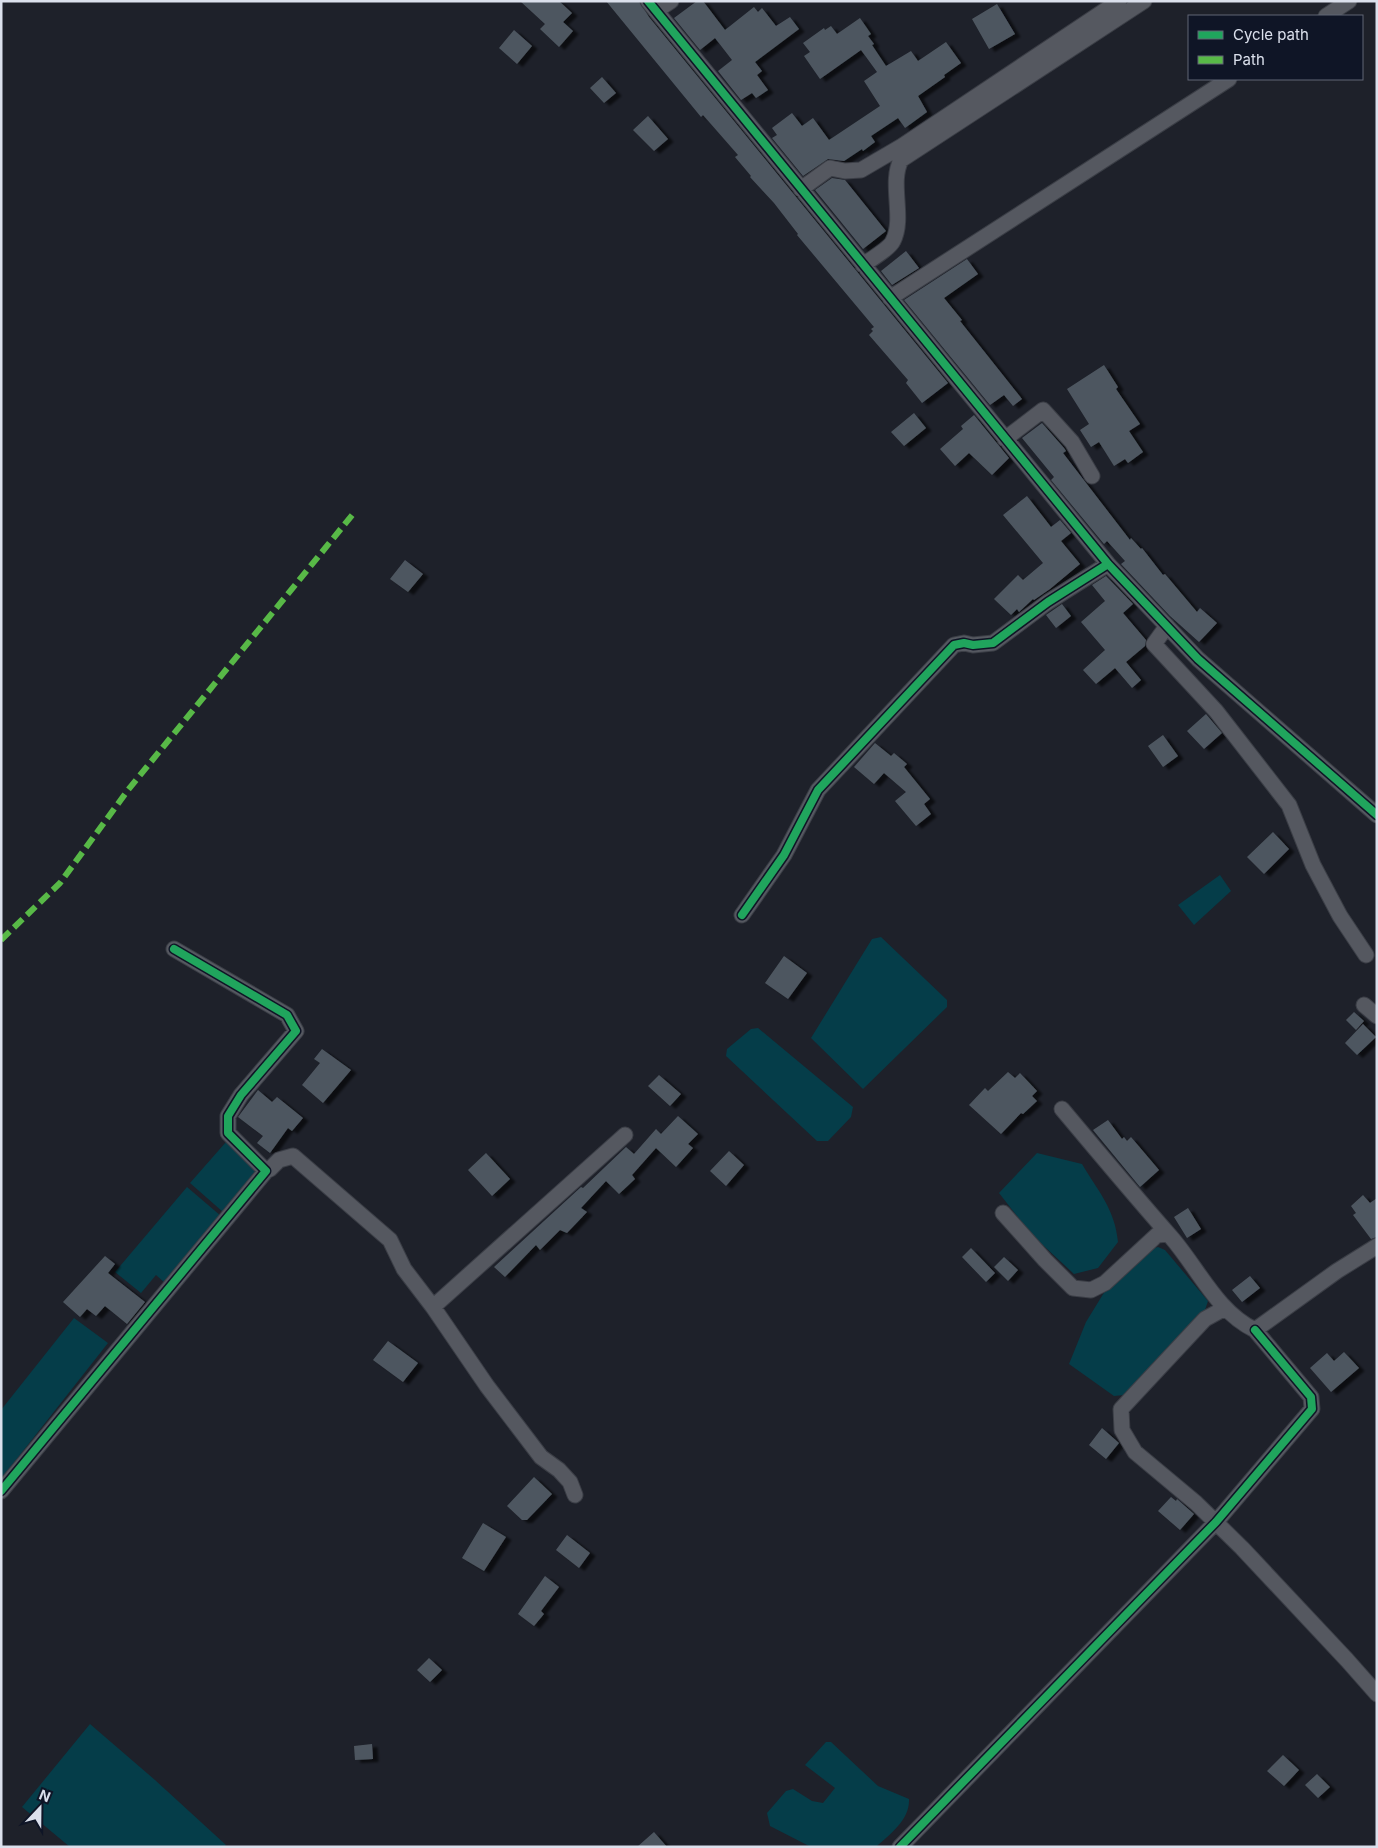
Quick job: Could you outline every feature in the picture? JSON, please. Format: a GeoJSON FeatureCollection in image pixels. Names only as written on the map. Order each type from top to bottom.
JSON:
{"type":"FeatureCollection","features":[{"type":"Feature","properties":{"kind":"street"},"geometry":{"type":"LineString","coordinates":[[671,1],[652,6],[1108,564],[1198,659],[1377,814]]}},
{"type":"Feature","properties":{"kind":"street"},"geometry":{"type":"LineString","coordinates":[[801,189],[830,168],[845,171],[860,170],[902,146],[1119,1]]}},
{"type":"Feature","properties":{"kind":"street"},"geometry":{"type":"LineString","coordinates":[[863,266],[893,242],[897,221],[896,169],[901,160],[1144,1]]}},
{"type":"Feature","properties":{"kind":"street"},"geometry":{"type":"LineString","coordinates":[[1328,15],[1349,1]]}},
{"type":"Feature","properties":{"kind":"street"},"geometry":{"type":"LineString","coordinates":[[890,298],[1227,80]]}},
{"type":"Feature","properties":{"kind":"street"},"geometry":{"type":"LineString","coordinates":[[1005,439],[1043,410],[1072,442],[1092,476]]}},
{"type":"Feature","properties":{"kind":"street"},"geometry":{"type":"LineString","coordinates":[[742,915],[784,855],[818,790],[954,645],[992,643],[1048,602],[1108,564]]}},
{"type":"Feature","properties":{"kind":"street"},"geometry":{"type":"LineString","coordinates":[[1168,626],[1154,644],[1216,711],[1289,805],[1313,865],[1340,916],[1366,955]]}},
{"type":"Feature","properties":{"kind":"street"},"geometry":{"type":"LineString","coordinates":[[174,949],[287,1015],[296,1031],[241,1095],[228,1116],[228,1133],[266,1170]]}},
{"type":"Feature","properties":{"kind":"street"},"geometry":{"type":"LineString","coordinates":[[1364,1005],[1377,1016]]}},
{"type":"Feature","properties":{"kind":"street"},"geometry":{"type":"LineString","coordinates":[[900,1847],[1216,1522],[1312,1408],[1311,1397],[1254,1330],[1241,1324],[1225,1308],[1168,1234],[1062,1109]]}},
{"type":"Feature","properties":{"kind":"street"},"geometry":{"type":"LineString","coordinates":[[432,1307],[625,1135]]}},
{"type":"Feature","properties":{"kind":"street"},"geometry":{"type":"LineString","coordinates":[[1,1491],[266,1170],[270,1169],[279,1160],[293,1156],[390,1240],[404,1269],[488,1386],[535,1450],[570,1482],[575,1495]]}},
{"type":"Feature","properties":{"kind":"street"},"geometry":{"type":"LineString","coordinates":[[1003,1213],[1073,1288],[1091,1290],[1104,1283],[1157,1234],[1168,1234]]}},
{"type":"Feature","properties":{"kind":"street"},"geometry":{"type":"LineString","coordinates":[[1254,1330],[1337,1271],[1377,1246]]}},
{"type":"Feature","properties":{"kind":"street"},"geometry":{"type":"LineString","coordinates":[[1225,1308],[1205,1319],[1121,1409],[1122,1430],[1135,1452],[1216,1522],[1348,1660],[1377,1694]]}},
{"type":"Feature","properties":{"kind":"water"},"geometry":{"type":"Polygon","coordinates":[[[1220,875],[1231,891],[1194,925],[1178,905],[1220,875]]]}},
{"type":"Feature","properties":{"kind":"water"},"geometry":{"type":"Polygon","coordinates":[[[881,937],[947,1000],[947,1007],[863,1089],[811,1038],[872,939],[881,937]]]}},
{"type":"Feature","properties":{"kind":"water"},"geometry":{"type":"Polygon","coordinates":[[[758,1028],[853,1107],[851,1117],[828,1141],[817,1141],[726,1056],[727,1049],[751,1029],[758,1028]]]}},
{"type":"Feature","properties":{"kind":"water"},"geometry":{"type":"Polygon","coordinates":[[[226,1142],[260,1171],[223,1212],[190,1183],[226,1142]]]}},
{"type":"Feature","properties":{"kind":"water"},"geometry":{"type":"Polygon","coordinates":[[[1037,1153],[1082,1164],[1110,1210],[1118,1242],[1098,1268],[1074,1274],[1031,1234],[999,1193],[1037,1153]]]}},
{"type":"Feature","properties":{"kind":"water"},"geometry":{"type":"Polygon","coordinates":[[[187,1187],[221,1216],[165,1283],[156,1275],[141,1293],[115,1272],[187,1187]]]}},
{"type":"Feature","properties":{"kind":"water"},"geometry":{"type":"Polygon","coordinates":[[[1158,1247],[1165,1250],[1208,1301],[1203,1316],[1124,1395],[1114,1396],[1069,1364],[1086,1322],[1105,1291],[1148,1250],[1158,1247]]]}},
{"type":"Feature","properties":{"kind":"water"},"geometry":{"type":"Polygon","coordinates":[[[74,1318],[108,1343],[1,1479],[1,1410],[74,1318]]]}},
{"type":"Feature","properties":{"kind":"water"},"geometry":{"type":"Polygon","coordinates":[[[90,1724],[226,1845],[224,1847],[70,1847],[22,1807],[90,1724]]]}},
{"type":"Feature","properties":{"kind":"water"},"geometry":{"type":"Polygon","coordinates":[[[826,1742],[831,1742],[878,1786],[909,1799],[903,1820],[876,1847],[811,1847],[770,1826],[767,1813],[786,1791],[793,1789],[812,1801],[823,1803],[835,1788],[805,1765],[826,1742]]]}},
{"type":"Feature","properties":{"kind":"building"},"geometry":{"type":"Polygon","coordinates":[[[520,1],[559,1],[572,13],[563,22],[573,31],[559,47],[540,29],[545,24],[520,1]]]}},
{"type":"Feature","properties":{"kind":"building"},"geometry":{"type":"Polygon","coordinates":[[[606,1],[639,1],[649,17],[948,383],[922,403],[906,383],[908,380],[869,335],[874,327],[797,235],[774,203],[750,177],[735,157],[738,155],[703,115],[701,117],[606,1]]]}},
{"type":"Feature","properties":{"kind":"building"},"geometry":{"type":"Polygon","coordinates":[[[697,1],[703,1],[725,30],[754,7],[758,12],[762,8],[776,26],[790,17],[799,29],[755,62],[762,71],[757,75],[768,90],[756,98],[752,93],[741,100],[718,71],[732,60],[715,38],[700,50],[674,18],[697,1]]]}},
{"type":"Feature","properties":{"kind":"building"},"geometry":{"type":"Polygon","coordinates":[[[997,4],[1015,34],[989,49],[972,19],[997,4]]]}},
{"type":"Feature","properties":{"kind":"building"},"geometry":{"type":"Polygon","coordinates":[[[860,18],[871,34],[868,36],[874,44],[872,45],[886,66],[911,51],[918,61],[946,42],[961,63],[918,96],[927,112],[905,128],[898,118],[871,136],[875,142],[863,151],[862,149],[844,161],[828,159],[803,176],[772,138],[777,135],[772,128],[792,113],[802,126],[813,118],[829,140],[880,106],[864,81],[877,72],[861,50],[820,79],[804,56],[810,52],[803,43],[824,28],[825,30],[831,26],[837,34],[860,18]]]}},
{"type":"Feature","properties":{"kind":"building"},"geometry":{"type":"Polygon","coordinates":[[[514,30],[532,46],[517,64],[499,48],[514,30]]]}},
{"type":"Feature","properties":{"kind":"building"},"geometry":{"type":"Polygon","coordinates":[[[602,77],[616,93],[604,103],[590,88],[602,77]]]}},
{"type":"Feature","properties":{"kind":"building"},"geometry":{"type":"Polygon","coordinates":[[[648,116],[668,139],[654,151],[633,130],[648,116]]]}},
{"type":"Feature","properties":{"kind":"building"},"geometry":{"type":"Polygon","coordinates":[[[832,178],[845,180],[886,231],[863,249],[815,190],[832,178]]]}},
{"type":"Feature","properties":{"kind":"building"},"geometry":{"type":"Polygon","coordinates":[[[906,251],[919,268],[892,285],[881,271],[906,251]]]}},
{"type":"Feature","properties":{"kind":"building"},"geometry":{"type":"Polygon","coordinates":[[[967,259],[978,274],[944,298],[1022,399],[1013,406],[1004,395],[990,405],[904,300],[967,259]]]}},
{"type":"Feature","properties":{"kind":"building"},"geometry":{"type":"Polygon","coordinates":[[[1104,365],[1118,387],[1116,389],[1140,424],[1129,431],[1143,452],[1128,463],[1125,459],[1114,466],[1099,442],[1091,447],[1080,430],[1089,424],[1067,389],[1104,365]]]}},
{"type":"Feature","properties":{"kind":"building"},"geometry":{"type":"Polygon","coordinates":[[[914,413],[926,428],[904,446],[891,432],[914,413]]]}},
{"type":"Feature","properties":{"kind":"building"},"geometry":{"type":"Polygon","coordinates":[[[974,415],[1009,458],[992,475],[969,453],[955,466],[940,449],[963,429],[961,426],[974,415]]]}},
{"type":"Feature","properties":{"kind":"building"},"geometry":{"type":"Polygon","coordinates":[[[1042,423],[1064,448],[1066,451],[1063,453],[1130,540],[1131,538],[1142,548],[1163,575],[1165,574],[1197,612],[1200,608],[1217,623],[1199,642],[1170,616],[1121,564],[1125,561],[1107,541],[1104,544],[1051,480],[1054,477],[1022,438],[1042,423]]]}},
{"type":"Feature","properties":{"kind":"building"},"geometry":{"type":"Polygon","coordinates":[[[1027,496],[1051,527],[1060,520],[1071,533],[1061,541],[1080,564],[1050,589],[1033,599],[1019,612],[1017,609],[1011,615],[994,599],[1018,575],[1023,580],[1043,563],[1003,515],[1027,496]]]}},
{"type":"Feature","properties":{"kind":"building"},"geometry":{"type":"Polygon","coordinates":[[[405,560],[423,574],[408,592],[390,579],[405,560]]]}},
{"type":"Feature","properties":{"kind":"building"},"geometry":{"type":"Polygon","coordinates":[[[1106,576],[1133,604],[1123,613],[1146,640],[1145,646],[1126,662],[1141,680],[1132,688],[1115,668],[1096,684],[1083,670],[1105,650],[1081,622],[1105,601],[1092,585],[1106,576]]]}},
{"type":"Feature","properties":{"kind":"building"},"geometry":{"type":"Polygon","coordinates":[[[1062,604],[1071,616],[1056,628],[1046,615],[1062,604]]]}},
{"type":"Feature","properties":{"kind":"building"},"geometry":{"type":"Polygon","coordinates":[[[1206,714],[1222,733],[1204,749],[1187,731],[1206,714]]]}},
{"type":"Feature","properties":{"kind":"building"},"geometry":{"type":"Polygon","coordinates":[[[1163,735],[1178,756],[1163,767],[1148,746],[1163,735]]]}},
{"type":"Feature","properties":{"kind":"building"},"geometry":{"type":"Polygon","coordinates":[[[875,743],[891,756],[894,753],[907,764],[904,767],[930,799],[924,804],[931,814],[916,826],[895,801],[906,792],[884,773],[874,784],[854,767],[875,743]]]}},
{"type":"Feature","properties":{"kind":"building"},"geometry":{"type":"Polygon","coordinates":[[[1273,832],[1289,849],[1264,874],[1247,857],[1273,832]]]}},
{"type":"Feature","properties":{"kind":"building"},"geometry":{"type":"Polygon","coordinates":[[[784,956],[807,973],[788,999],[765,983],[784,956]]]}},
{"type":"Feature","properties":{"kind":"building"},"geometry":{"type":"Polygon","coordinates":[[[1354,1012],[1364,1021],[1356,1030],[1346,1020],[1354,1012]]]}},
{"type":"Feature","properties":{"kind":"building"},"geometry":{"type":"Polygon","coordinates":[[[1363,1024],[1376,1037],[1357,1055],[1345,1043],[1363,1024]]]}},
{"type":"Feature","properties":{"kind":"building"},"geometry":{"type":"Polygon","coordinates":[[[322,1049],[351,1070],[323,1103],[302,1085],[320,1063],[314,1059],[322,1049]]]}},
{"type":"Feature","properties":{"kind":"building"},"geometry":{"type":"Polygon","coordinates":[[[1008,1072],[1015,1078],[1020,1073],[1037,1091],[1032,1096],[1037,1101],[1023,1114],[1021,1113],[1001,1134],[969,1105],[985,1088],[988,1091],[1008,1072]]]}},
{"type":"Feature","properties":{"kind":"building"},"geometry":{"type":"Polygon","coordinates":[[[659,1075],[681,1094],[670,1106],[648,1086],[659,1075]]]}},
{"type":"Feature","properties":{"kind":"building"},"geometry":{"type":"Polygon","coordinates":[[[258,1090],[272,1102],[277,1097],[303,1118],[292,1131],[288,1128],[270,1153],[257,1143],[263,1136],[238,1117],[258,1090]]]}},
{"type":"Feature","properties":{"kind":"building"},"geometry":{"type":"Polygon","coordinates":[[[678,1116],[698,1134],[688,1144],[693,1148],[676,1167],[656,1148],[632,1175],[635,1179],[619,1194],[606,1181],[581,1208],[587,1212],[567,1233],[560,1230],[540,1250],[536,1245],[505,1277],[494,1267],[626,1147],[634,1154],[656,1129],[661,1134],[678,1116]]]}},
{"type":"Feature","properties":{"kind":"building"},"geometry":{"type":"Polygon","coordinates":[[[1108,1120],[1122,1139],[1124,1137],[1127,1141],[1131,1137],[1159,1170],[1140,1187],[1093,1130],[1108,1120]]]}},
{"type":"Feature","properties":{"kind":"building"},"geometry":{"type":"Polygon","coordinates":[[[729,1151],[744,1165],[726,1186],[710,1171],[729,1151]]]}},
{"type":"Feature","properties":{"kind":"building"},"geometry":{"type":"Polygon","coordinates":[[[486,1153],[510,1179],[492,1196],[468,1170],[486,1153]]]}},
{"type":"Feature","properties":{"kind":"building"},"geometry":{"type":"Polygon","coordinates":[[[1363,1195],[1370,1203],[1377,1198],[1377,1237],[1371,1239],[1353,1215],[1356,1213],[1351,1206],[1363,1195]]]}},
{"type":"Feature","properties":{"kind":"building"},"geometry":{"type":"Polygon","coordinates":[[[1188,1208],[1201,1229],[1187,1238],[1174,1217],[1188,1208]]]}},
{"type":"Feature","properties":{"kind":"building"},"geometry":{"type":"Polygon","coordinates":[[[971,1248],[995,1273],[986,1282],[962,1257],[971,1248]]]}},
{"type":"Feature","properties":{"kind":"building"},"geometry":{"type":"Polygon","coordinates":[[[105,1256],[115,1264],[108,1273],[145,1302],[127,1324],[105,1306],[96,1316],[87,1309],[80,1317],[63,1302],[105,1256]]]}},
{"type":"Feature","properties":{"kind":"building"},"geometry":{"type":"Polygon","coordinates":[[[1004,1257],[1018,1270],[1008,1281],[994,1267],[1004,1257]]]}},
{"type":"Feature","properties":{"kind":"building"},"geometry":{"type":"Polygon","coordinates":[[[1250,1276],[1260,1288],[1242,1302],[1232,1290],[1250,1276]]]}},
{"type":"Feature","properties":{"kind":"building"},"geometry":{"type":"Polygon","coordinates":[[[388,1341],[418,1363],[403,1382],[373,1360],[388,1341]]]}},
{"type":"Feature","properties":{"kind":"building"},"geometry":{"type":"Polygon","coordinates":[[[1344,1352],[1359,1368],[1331,1392],[1310,1368],[1327,1353],[1334,1361],[1344,1352]]]}},
{"type":"Feature","properties":{"kind":"building"},"geometry":{"type":"Polygon","coordinates":[[[1102,1428],[1119,1443],[1106,1459],[1089,1445],[1102,1428]]]}},
{"type":"Feature","properties":{"kind":"building"},"geometry":{"type":"Polygon","coordinates":[[[534,1477],[552,1494],[527,1520],[522,1520],[507,1506],[534,1477]]]}},
{"type":"Feature","properties":{"kind":"building"},"geometry":{"type":"Polygon","coordinates":[[[1171,1497],[1176,1501],[1177,1499],[1194,1514],[1180,1530],[1158,1511],[1171,1497]]]}},
{"type":"Feature","properties":{"kind":"building"},"geometry":{"type":"Polygon","coordinates":[[[483,1523],[506,1537],[484,1571],[462,1558],[483,1523]]]}},
{"type":"Feature","properties":{"kind":"building"},"geometry":{"type":"Polygon","coordinates":[[[567,1535],[590,1553],[579,1568],[556,1550],[567,1535]]]}},
{"type":"Feature","properties":{"kind":"building"},"geometry":{"type":"Polygon","coordinates":[[[545,1576],[559,1587],[541,1611],[544,1614],[534,1626],[518,1614],[545,1576]]]}},
{"type":"Feature","properties":{"kind":"building"},"geometry":{"type":"Polygon","coordinates":[[[429,1658],[442,1670],[430,1682],[417,1670],[429,1658]]]}},
{"type":"Feature","properties":{"kind":"building"},"geometry":{"type":"Polygon","coordinates":[[[372,1744],[373,1759],[355,1760],[354,1746],[372,1744]]]}},
{"type":"Feature","properties":{"kind":"building"},"geometry":{"type":"Polygon","coordinates":[[[1283,1755],[1299,1770],[1284,1786],[1267,1771],[1283,1755]]]}},
{"type":"Feature","properties":{"kind":"building"},"geometry":{"type":"Polygon","coordinates":[[[1317,1774],[1330,1787],[1318,1798],[1305,1785],[1317,1774]]]}},
{"type":"Feature","properties":{"kind":"building"},"geometry":{"type":"Polygon","coordinates":[[[654,1832],[667,1847],[637,1847],[654,1832]]]}},
{"type":"Feature","properties":{"kind":"marked path"},"geometry":{"type":"LineString","coordinates":[[1,940],[60,883],[128,790],[353,514]]}},
{"type":"Feature","properties":{"kind":"cycle path"},"geometry":{"type":"LineString","coordinates":[[648,1],[1108,564],[1198,659],[1377,815]]}},
{"type":"Feature","properties":{"kind":"cycle path"},"geometry":{"type":"LineString","coordinates":[[742,915],[784,855],[818,790],[954,645],[993,643],[1048,602],[1108,564]]}},
{"type":"Feature","properties":{"kind":"cycle path"},"geometry":{"type":"LineString","coordinates":[[1,1491],[266,1171],[228,1133],[228,1116],[241,1095],[296,1031],[287,1015],[174,949]]}},
{"type":"Feature","properties":{"kind":"cycle path"},"geometry":{"type":"LineString","coordinates":[[900,1847],[1216,1522],[1312,1409],[1311,1397],[1255,1330]]}}]}
